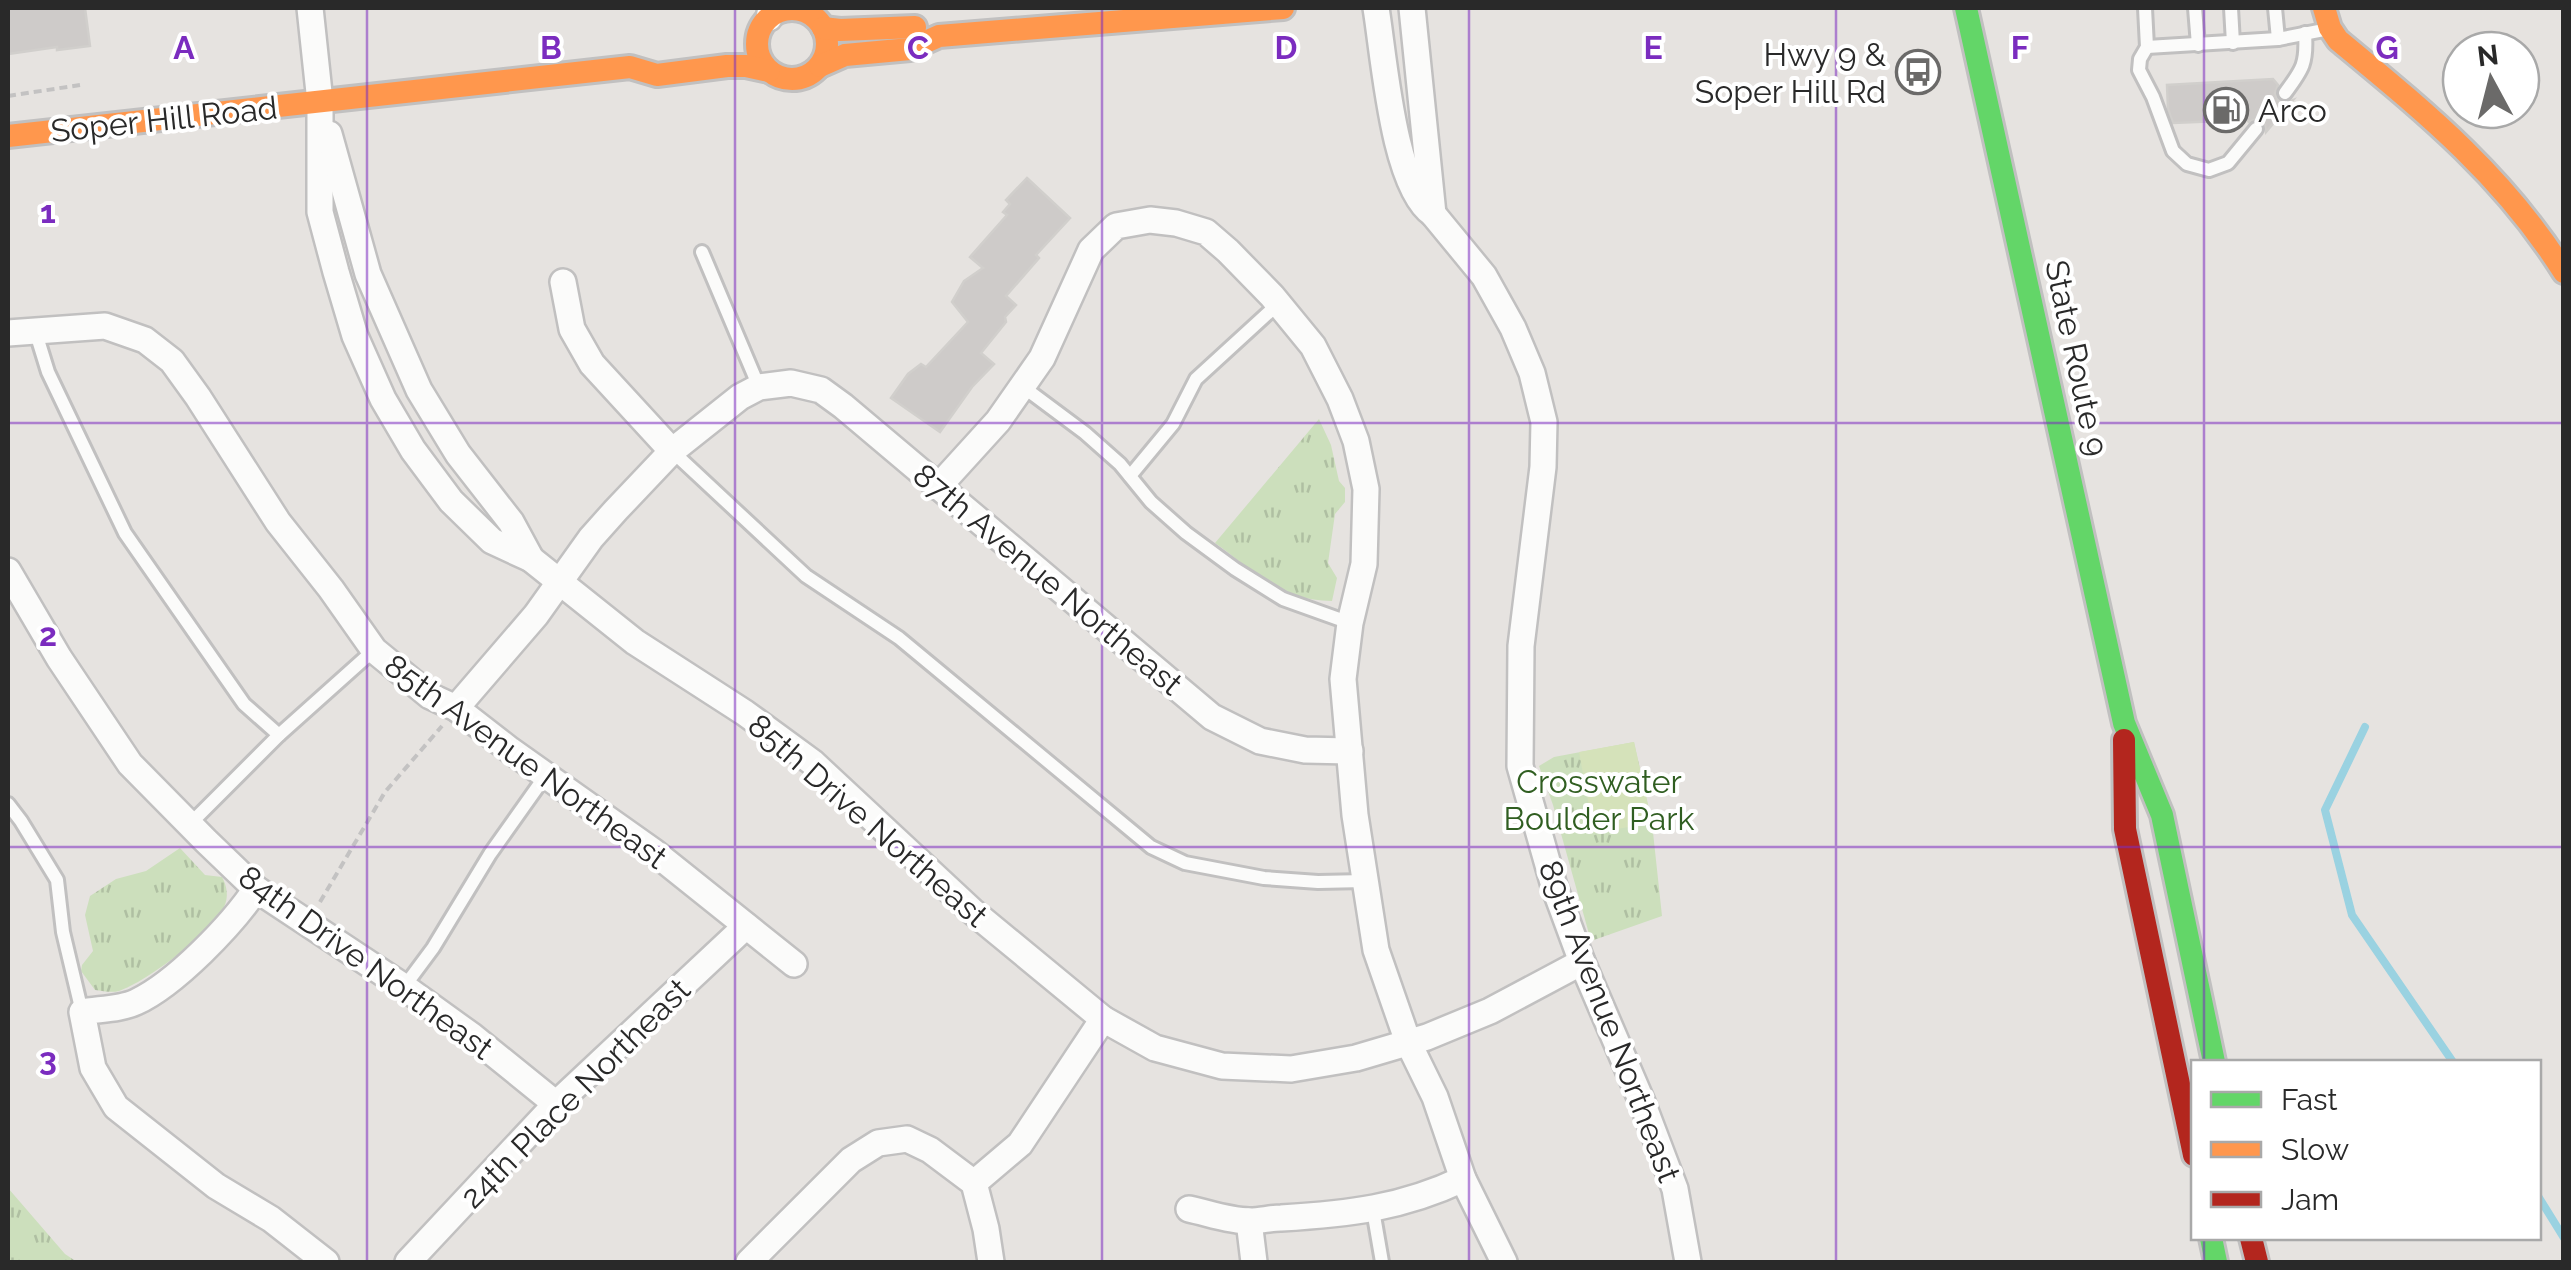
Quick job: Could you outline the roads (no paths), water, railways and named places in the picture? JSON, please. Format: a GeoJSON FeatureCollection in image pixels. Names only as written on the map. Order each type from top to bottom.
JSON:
{"type":"FeatureCollection","features":[{"type":"Feature","properties":{"kind":"street","name":"Soper Hill Road"},"geometry":{"type":"LineString","coordinates":[[310,8],[320,102]]}},
{"type":"Feature","properties":{"kind":"street"},"geometry":{"type":"LineString","coordinates":[[767,19],[758,51],[762,62],[780,77],[802,78],[844,56],[910,49],[940,36],[1283,8]]}},
{"type":"Feature","properties":{"kind":"street","name":"89th Avenue Northeast"},"geometry":{"type":"LineString","coordinates":[[1376,8],[1405,174],[1422,207],[1433,214],[1484,276],[1532,373],[1544,422],[1543,467],[1521,646],[1520,766],[1554,886],[1675,1189],[1688,1262]]}},
{"type":"Feature","properties":{"kind":"street"},"geometry":{"type":"LineString","coordinates":[[1412,8],[1433,214]]}},
{"type":"Feature","properties":{"kind":"street","name":"State Route 9"},"geometry":{"type":"LineString","coordinates":[[1966,8],[2124,723],[2162,815],[2214,1060]]}},
{"type":"Feature","properties":{"kind":"street"},"geometry":{"type":"LineString","coordinates":[[630,68],[654,53],[742,42],[767,19],[791,9],[802,10],[840,30],[910,26],[940,36]]}},
{"type":"Feature","properties":{"kind":"street"},"geometry":{"type":"LineString","coordinates":[[815,17],[828,44],[820,66]]}},
{"type":"Feature","properties":{"kind":"street"},"geometry":{"type":"LineString","coordinates":[[2327,18],[2338,40],[2484,166],[2518,205],[2564,272]]}},
{"type":"Feature","properties":{"kind":"street"},"geometry":{"type":"LineString","coordinates":[[630,68],[658,75],[727,66],[770,71]]}},
{"type":"Feature","properties":{"kind":"street","name":"Soper Hill Road"},"geometry":{"type":"LineString","coordinates":[[8,136],[630,68]]}},
{"type":"Feature","properties":{"kind":"street","name":"85th Drive Northeast"},"geometry":{"type":"LineString","coordinates":[[320,102],[391,367],[383,398],[451,501],[492,541],[531,558],[635,642],[746,713],[812,762],[972,911],[1103,1018],[1155,1048],[1222,1066],[1291,1069],[1356,1058],[1408,1042],[1490,1011],[1582,962]]}},
{"type":"Feature","properties":{"kind":"street","name":"85th Drive Northeast"},"geometry":{"type":"LineString","coordinates":[[320,102],[320,212],[355,336],[420,390],[458,454],[511,522],[531,558]]}},
{"type":"Feature","properties":{"kind":"street"},"geometry":{"type":"LineString","coordinates":[[938,487],[998,420],[1042,358],[1091,250],[1116,226],[1150,220],[1206,232],[1278,304],[1313,346],[1356,441],[1366,489],[1364,564],[1350,623],[1343,680],[1356,815],[1376,950],[1463,1179],[1504,1262]]}},
{"type":"Feature","properties":{"kind":"street"},"geometry":{"type":"LineString","coordinates":[[563,282],[572,329],[592,364],[672,451]]}},
{"type":"Feature","properties":{"kind":"street","name":"85th Avenue Northeast"},"geometry":{"type":"LineString","coordinates":[[35,330],[105,326],[144,340],[172,360],[278,522],[374,650],[430,696],[456,708],[654,852],[794,964]]}},
{"type":"Feature","properties":{"kind":"street"},"geometry":{"type":"LineString","coordinates":[[8,333],[35,330]]}},
{"type":"Feature","properties":{"kind":"street","name":"87th Avenue Northeast"},"geometry":{"type":"LineString","coordinates":[[758,387],[791,383],[821,390],[1212,718],[1260,740],[1305,750],[1350,752]]}},
{"type":"Feature","properties":{"kind":"street"},"geometry":{"type":"LineString","coordinates":[[456,708],[515,640],[590,538],[672,451],[758,387]]}},
{"type":"Feature","properties":{"kind":"street","name":"84th Drive Northeast"},"geometry":{"type":"LineString","coordinates":[[8,571],[130,764],[256,889],[404,987],[556,1104]]}},
{"type":"Feature","properties":{"kind":"street","name":"State Route 9"},"geometry":{"type":"LineString","coordinates":[[2124,723],[2124,829],[2191,1140]]}},
{"type":"Feature","properties":{"kind":"street"},"geometry":{"type":"LineString","coordinates":[[256,889],[240,913],[175,978],[134,1003],[82,1012],[93,1068],[116,1107],[216,1186],[272,1219],[326,1262]]}},
{"type":"Feature","properties":{"kind":"street","name":"24th Place Northeast"},"geometry":{"type":"LineString","coordinates":[[408,1262],[556,1104],[746,926]]}},
{"type":"Feature","properties":{"kind":"street"},"geometry":{"type":"LineString","coordinates":[[974,1183],[1020,1144],[1103,1018]]}},
{"type":"Feature","properties":{"kind":"street"},"geometry":{"type":"LineString","coordinates":[[749,1262],[851,1160],[878,1143],[907,1138],[974,1183],[990,1262]]}},
{"type":"Feature","properties":{"kind":"street"},"geometry":{"type":"LineString","coordinates":[[1188,1209],[1249,1221],[1372,1210],[1435,1192],[1463,1179]]}},
{"type":"Feature","properties":{"kind":"street"},"geometry":{"type":"LineString","coordinates":[[1249,1221],[1254,1262]]}},
{"type":"Feature","properties":{"kind":"lane"},"geometry":{"type":"LineString","coordinates":[[2146,8],[2148,48],[2140,59],[2139,70],[2154,97],[2173,151],[2187,164],[2210,170],[2228,163],[2256,129]]}},
{"type":"Feature","properties":{"kind":"lane"},"geometry":{"type":"LineString","coordinates":[[2196,8],[2198,45]]}},
{"type":"Feature","properties":{"kind":"lane"},"geometry":{"type":"LineString","coordinates":[[2231,8],[2234,42]]}},
{"type":"Feature","properties":{"kind":"lane"},"geometry":{"type":"LineString","coordinates":[[2275,8],[2278,39]]}},
{"type":"Feature","properties":{"kind":"lane"},"geometry":{"type":"LineString","coordinates":[[2148,48],[2278,39],[2305,34],[2327,18]]}},
{"type":"Feature","properties":{"kind":"lane"},"geometry":{"type":"LineString","coordinates":[[2286,93],[2304,68],[2305,34]]}},
{"type":"Feature","properties":{"kind":"lane"},"geometry":{"type":"LineString","coordinates":[[702,252],[758,387]]}},
{"type":"Feature","properties":{"kind":"lane"},"geometry":{"type":"LineString","coordinates":[[1130,476],[1173,424],[1196,379],[1278,304]]}},
{"type":"Feature","properties":{"kind":"lane"},"geometry":{"type":"LineString","coordinates":[[35,330],[48,372],[125,533],[244,704],[279,735]]}},
{"type":"Feature","properties":{"kind":"lane"},"geometry":{"type":"LineString","coordinates":[[1022,386],[1085,433],[1186,533],[1235,569],[1283,599],[1350,623]]}},
{"type":"Feature","properties":{"kind":"lane"},"geometry":{"type":"LineString","coordinates":[[672,451],[806,576],[899,638],[1150,847],[1185,863],[1264,878],[1365,881]]}},
{"type":"Feature","properties":{"kind":"lane"},"geometry":{"type":"LineString","coordinates":[[190,824],[279,735],[374,650]]}},
{"type":"Feature","properties":{"kind":"lane"},"geometry":{"type":"LineString","coordinates":[[404,987],[546,775]]}},
{"type":"Feature","properties":{"kind":"lane"},"geometry":{"type":"LineString","coordinates":[[8,804],[57,880],[63,932],[82,1012]]}},
{"type":"Feature","properties":{"kind":"lane"},"geometry":{"type":"LineString","coordinates":[[1372,1210],[1382,1262]]}},
{"type":"Feature","properties":{"kind":"waterway"},"geometry":{"type":"LineString","coordinates":[[2365,727],[2325,810],[2352,915],[2452,1060]]}},
{"type":"Feature","properties":{"kind":"waterway"},"geometry":{"type":"LineString","coordinates":[[2541,1201],[2564,1238]]}},
{"type":"Feature","properties":{"kind":"place","name":"Hwy 9 & Soper Hill Rd"},"geometry":{"type":"Point","coordinates":[1918,72]}},
{"type":"Feature","properties":{"kind":"place","name":"Arco"},"geometry":{"type":"Point","coordinates":[2226,110]}},
{"type":"Feature","properties":{"kind":"park label","name":"Crosswater Boulder Park"},"geometry":{"type":"Point","coordinates":[1599,800]}}]}
